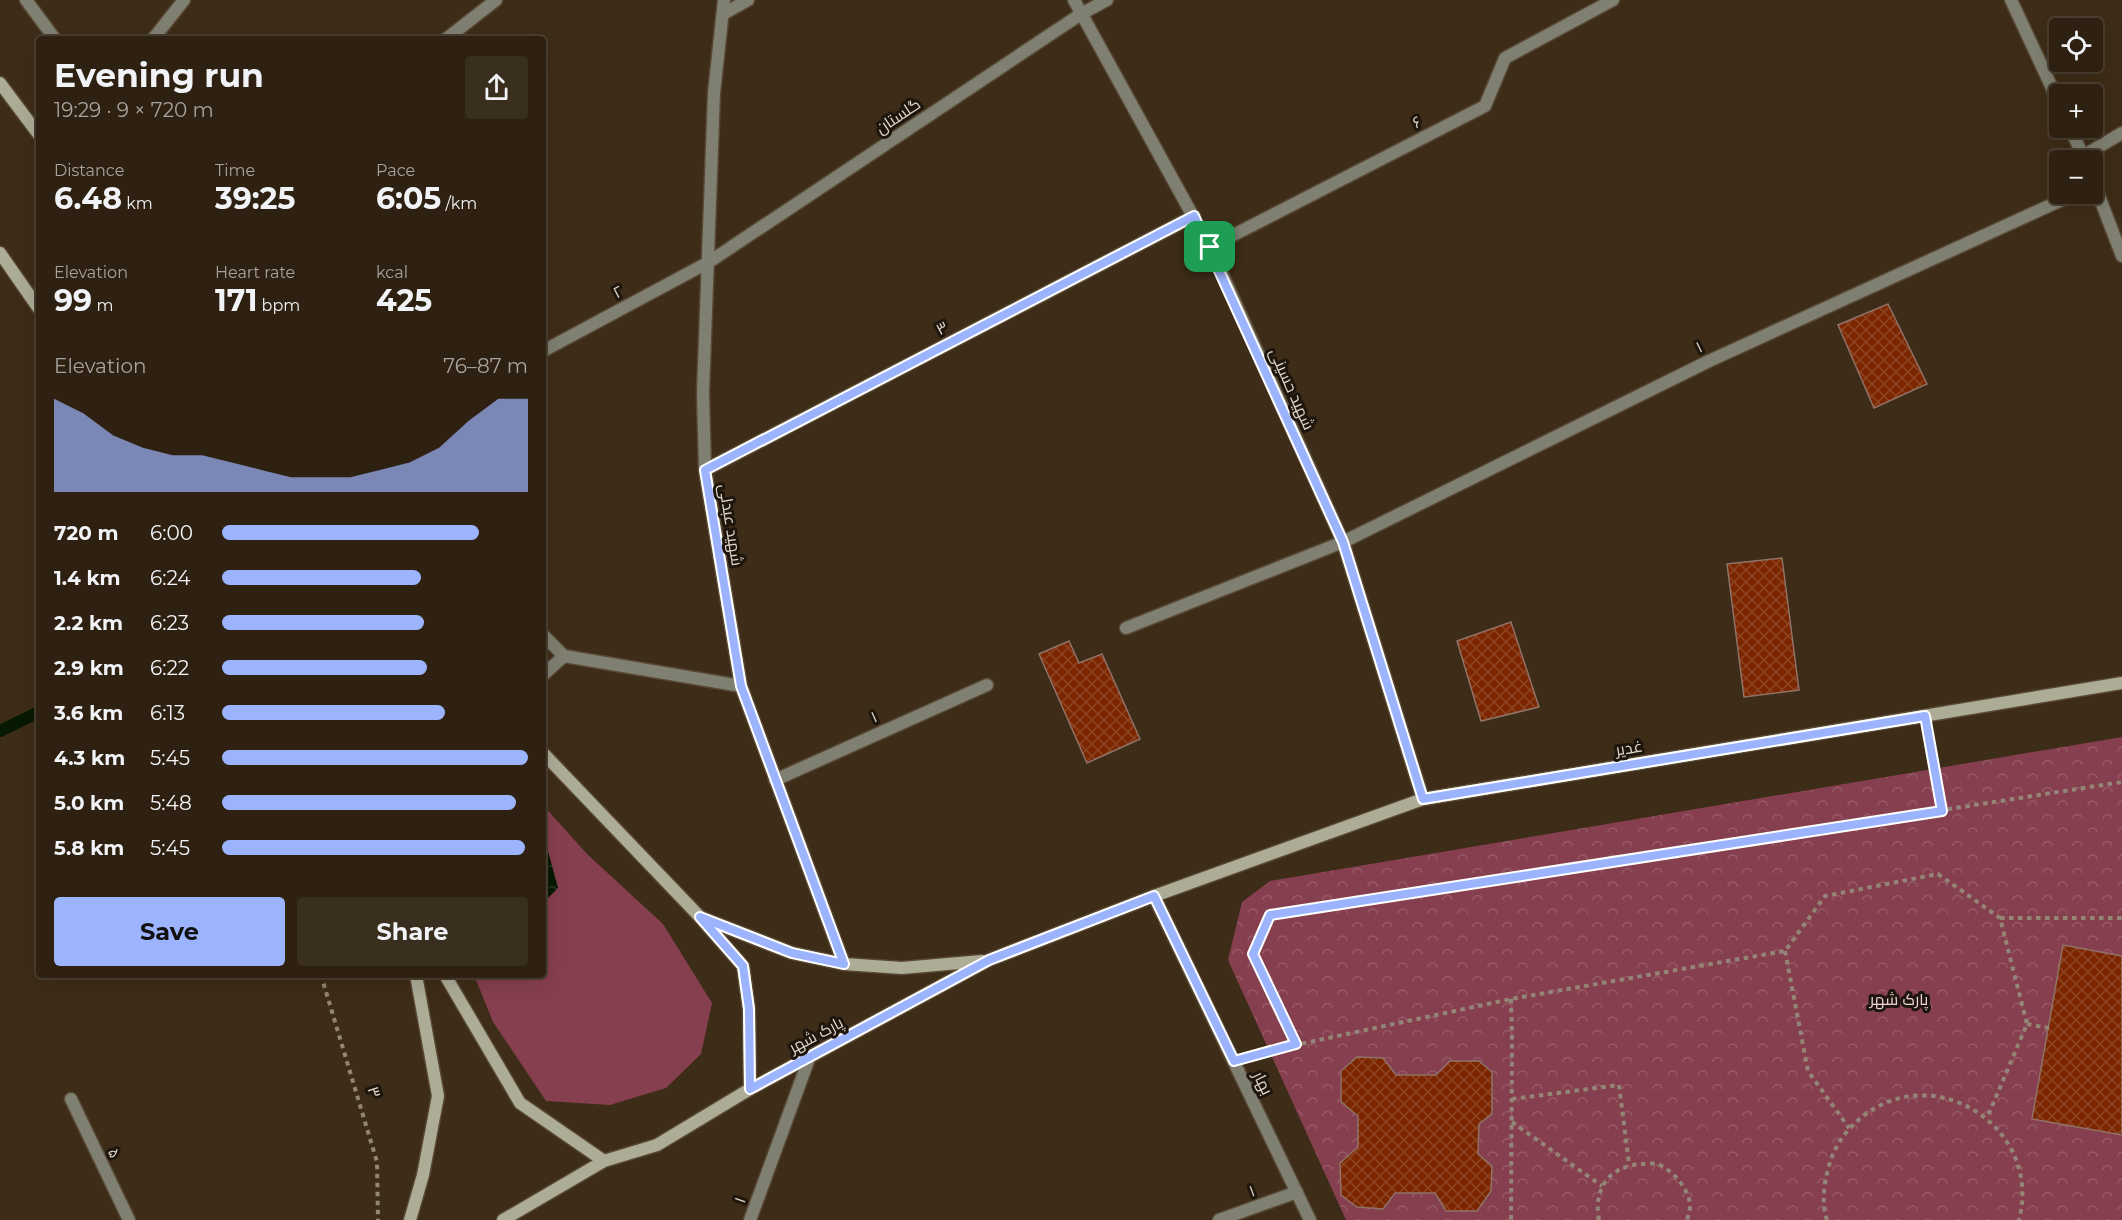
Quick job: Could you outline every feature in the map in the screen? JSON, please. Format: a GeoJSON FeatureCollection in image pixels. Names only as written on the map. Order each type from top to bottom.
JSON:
{"type":"FeatureCollection","features":[{"type":"Feature","properties":{"kind":"main road"},"geometry":{"type":"LineString","coordinates":[[0,84],[36,131]]}},
{"type":"Feature","properties":{"kind":"main road"},"geometry":{"type":"LineString","coordinates":[[0,253],[36,305]]}},
{"type":"Feature","properties":{"kind":"main road","name":"غدیر"},"geometry":{"type":"LineString","coordinates":[[1154,896],[1423,799],[2122,683]]}},
{"type":"Feature","properties":{"kind":"main road"},"geometry":{"type":"LineString","coordinates":[[546,756],[700,917],[743,966],[749,1009],[750,1089]]}},
{"type":"Feature","properties":{"kind":"main road","name":"پارک شهر"},"geometry":{"type":"LineString","coordinates":[[503,1220],[604,1161],[657,1145],[750,1089],[989,960],[1154,896]]}},
{"type":"Feature","properties":{"kind":"main road"},"geometry":{"type":"LineString","coordinates":[[700,917],[792,953],[844,964],[902,968],[989,960]]}},
{"type":"Feature","properties":{"kind":"main road"},"geometry":{"type":"LineString","coordinates":[[410,1220],[423,1175],[438,1096],[417,978]]}},
{"type":"Feature","properties":{"kind":"main road"},"geometry":{"type":"LineString","coordinates":[[447,978],[520,1103],[604,1161]]}},
{"type":"Feature","properties":{"kind":"street"},"geometry":{"type":"LineString","coordinates":[[26,0],[54,36]]}},
{"type":"Feature","properties":{"kind":"street"},"geometry":{"type":"LineString","coordinates":[[155,36],[184,0]]}},
{"type":"Feature","properties":{"kind":"street"},"geometry":{"type":"LineString","coordinates":[[450,36],[496,0]]}},
{"type":"Feature","properties":{"kind":"street","name":"شهید عبدلی"},"geometry":{"type":"LineString","coordinates":[[724,0],[714,93],[703,393],[705,470],[741,686],[844,964]]}},
{"type":"Feature","properties":{"kind":"street"},"geometry":{"type":"LineString","coordinates":[[723,14],[748,0]]}},
{"type":"Feature","properties":{"kind":"street","name":"شهید حسینی"},"geometry":{"type":"LineString","coordinates":[[1074,0],[1210,247],[1343,542],[1423,799]]}},
{"type":"Feature","properties":{"kind":"street","name":"گلستان"},"geometry":{"type":"LineString","coordinates":[[709,262],[1081,14],[1107,0]]}},
{"type":"Feature","properties":{"kind":"street","name":"۶"},"geometry":{"type":"LineString","coordinates":[[1210,247],[1485,106],[1505,58],[1613,0]]}},
{"type":"Feature","properties":{"kind":"street"},"geometry":{"type":"LineString","coordinates":[[2010,0],[2050,84]]}},
{"type":"Feature","properties":{"kind":"street"},"geometry":{"type":"LineString","coordinates":[[2096,150],[2122,133]]}},
{"type":"Feature","properties":{"kind":"street","name":"۱"},"geometry":{"type":"LineString","coordinates":[[1126,628],[1343,542],[1708,361],[2053,204]]}},
{"type":"Feature","properties":{"kind":"street"},"geometry":{"type":"LineString","coordinates":[[2102,204],[2122,256]]}},
{"type":"Feature","properties":{"kind":"street","name":"۳"},"geometry":{"type":"LineString","coordinates":[[705,470],[1194,216]]}},
{"type":"Feature","properties":{"kind":"street","name":"۲"},"geometry":{"type":"LineString","coordinates":[[546,349],[709,262]]}},
{"type":"Feature","properties":{"kind":"street"},"geometry":{"type":"LineString","coordinates":[[546,638],[564,656],[741,686]]}},
{"type":"Feature","properties":{"kind":"street"},"geometry":{"type":"LineString","coordinates":[[546,672],[564,656]]}},
{"type":"Feature","properties":{"kind":"street","name":"۱"},"geometry":{"type":"LineString","coordinates":[[775,780],[987,685]]}},
{"type":"Feature","properties":{"kind":"street","name":"بهار"},"geometry":{"type":"LineString","coordinates":[[1154,896],[1310,1220]]}},
{"type":"Feature","properties":{"kind":"street","name":"۱"},"geometry":{"type":"LineString","coordinates":[[750,1220],[810,1056]]}},
{"type":"Feature","properties":{"kind":"street","name":"۵"},"geometry":{"type":"LineString","coordinates":[[70,1100],[129,1220]]}},
{"type":"Feature","properties":{"kind":"street","name":"۱"},"geometry":{"type":"LineString","coordinates":[[1219,1220],[1297,1192]]}},
{"type":"Feature","properties":{"kind":"path"},"geometry":{"type":"LineString","coordinates":[[1925,716],[1942,811]]}},
{"type":"Feature","properties":{"kind":"path"},"geometry":{"type":"LineString","coordinates":[[1296,1044],[1253,954],[1270,915],[2122,782]]}},
{"type":"Feature","properties":{"kind":"path"},"geometry":{"type":"LineString","coordinates":[[1234,1061],[1296,1044],[1511,999],[1785,951],[1825,896],[1938,874],[2000,918],[2122,918]]}},
{"type":"Feature","properties":{"kind":"path"},"geometry":{"type":"LineString","coordinates":[[1987,1118],[2027,1024],[2000,918]]}},
{"type":"Feature","properties":{"kind":"path"},"geometry":{"type":"LineString","coordinates":[[1785,951],[1808,1071],[1849,1128]]}},
{"type":"Feature","properties":{"kind":"path","name":"۳"},"geometry":{"type":"LineString","coordinates":[[322,978],[377,1162],[378,1220]]}},
{"type":"Feature","properties":{"kind":"path"},"geometry":{"type":"LineString","coordinates":[[1511,999],[1511,1220]]}},
{"type":"Feature","properties":{"kind":"path"},"geometry":{"type":"LineString","coordinates":[[2027,1024],[2049,1028]]}},
{"type":"Feature","properties":{"kind":"path"},"geometry":{"type":"LineString","coordinates":[[1512,1099],[1619,1085],[1629,1164]]}},
{"type":"Feature","properties":{"kind":"path"},"geometry":{"type":"LineString","coordinates":[[1819,1220],[1826,1218],[1824,1184],[1832,1154],[1849,1128],[1873,1108],[1901,1098],[1932,1096],[1961,1102],[1987,1118],[2008,1142],[2021,1172],[2024,1204],[2019,1220]]}},
{"type":"Feature","properties":{"kind":"path"},"geometry":{"type":"LineString","coordinates":[[1512,1121],[1602,1186]]}},
{"type":"Feature","properties":{"kind":"path"},"geometry":{"type":"LineString","coordinates":[[1599,1220],[1596,1206],[1602,1186],[1614,1173],[1629,1164],[1657,1164],[1680,1179],[1690,1205],[1687,1220]]}},
{"type":"Feature","properties":{"kind":"green space","name":"پارک شهر"},"geometry":{"type":"Polygon","coordinates":[[[2122,737],[2122,1220],[1346,1220],[1228,960],[1242,902],[1270,881],[2122,737]]]}},
{"type":"Feature","properties":{"kind":"green space"},"geometry":{"type":"Polygon","coordinates":[[[546,808],[587,854],[663,924],[712,1003],[701,1054],[666,1088],[610,1105],[546,1101],[493,1022],[475,978],[546,978],[546,808]]]}},
{"type":"Feature","properties":{"kind":"water"},"geometry":{"type":"Polygon","coordinates":[[[546,850],[548,851],[558,888],[546,900],[546,850]]]}},
{"type":"Feature","properties":{"kind":"building"},"geometry":{"type":"Polygon","coordinates":[[[1888,304],[1927,384],[1874,408],[1838,325],[1888,304]]]}},
{"type":"Feature","properties":{"kind":"building"},"geometry":{"type":"Polygon","coordinates":[[[1782,558],[1799,690],[1744,697],[1727,564],[1782,558]]]}},
{"type":"Feature","properties":{"kind":"building"},"geometry":{"type":"Polygon","coordinates":[[[1511,622],[1539,707],[1481,721],[1457,641],[1511,622]]]}},
{"type":"Feature","properties":{"kind":"building"},"geometry":{"type":"Polygon","coordinates":[[[1069,641],[1079,663],[1102,654],[1140,739],[1087,763],[1039,654],[1069,641]]]}},
{"type":"Feature","properties":{"kind":"building"},"geometry":{"type":"Polygon","coordinates":[[[2063,945],[2122,956],[2122,1135],[2032,1119],[2063,945]]]}},
{"type":"Feature","properties":{"kind":"building"},"geometry":{"type":"Polygon","coordinates":[[[1357,1057],[1383,1058],[1396,1075],[1436,1075],[1450,1061],[1479,1061],[1492,1072],[1492,1114],[1479,1124],[1478,1154],[1492,1166],[1491,1191],[1477,1211],[1446,1211],[1435,1193],[1395,1193],[1383,1209],[1357,1207],[1341,1195],[1340,1163],[1358,1147],[1358,1116],[1341,1102],[1341,1071],[1357,1057]]]}},
{"type":"Feature","properties":{"kind":"waterway"},"geometry":{"type":"LineString","coordinates":[[0,731],[36,713]]}},
{"type":"Feature","properties":{"kind":"route"},"geometry":{"type":"LineString","coordinates":[[1194,216],[1210,247],[1343,542],[1423,799],[1925,716],[1942,811],[1270,915],[1253,954],[1296,1044],[1234,1061],[1154,896],[989,960],[750,1089],[749,1009],[743,966],[700,917],[792,953],[844,964],[741,686],[705,470],[1194,216]]}}]}
